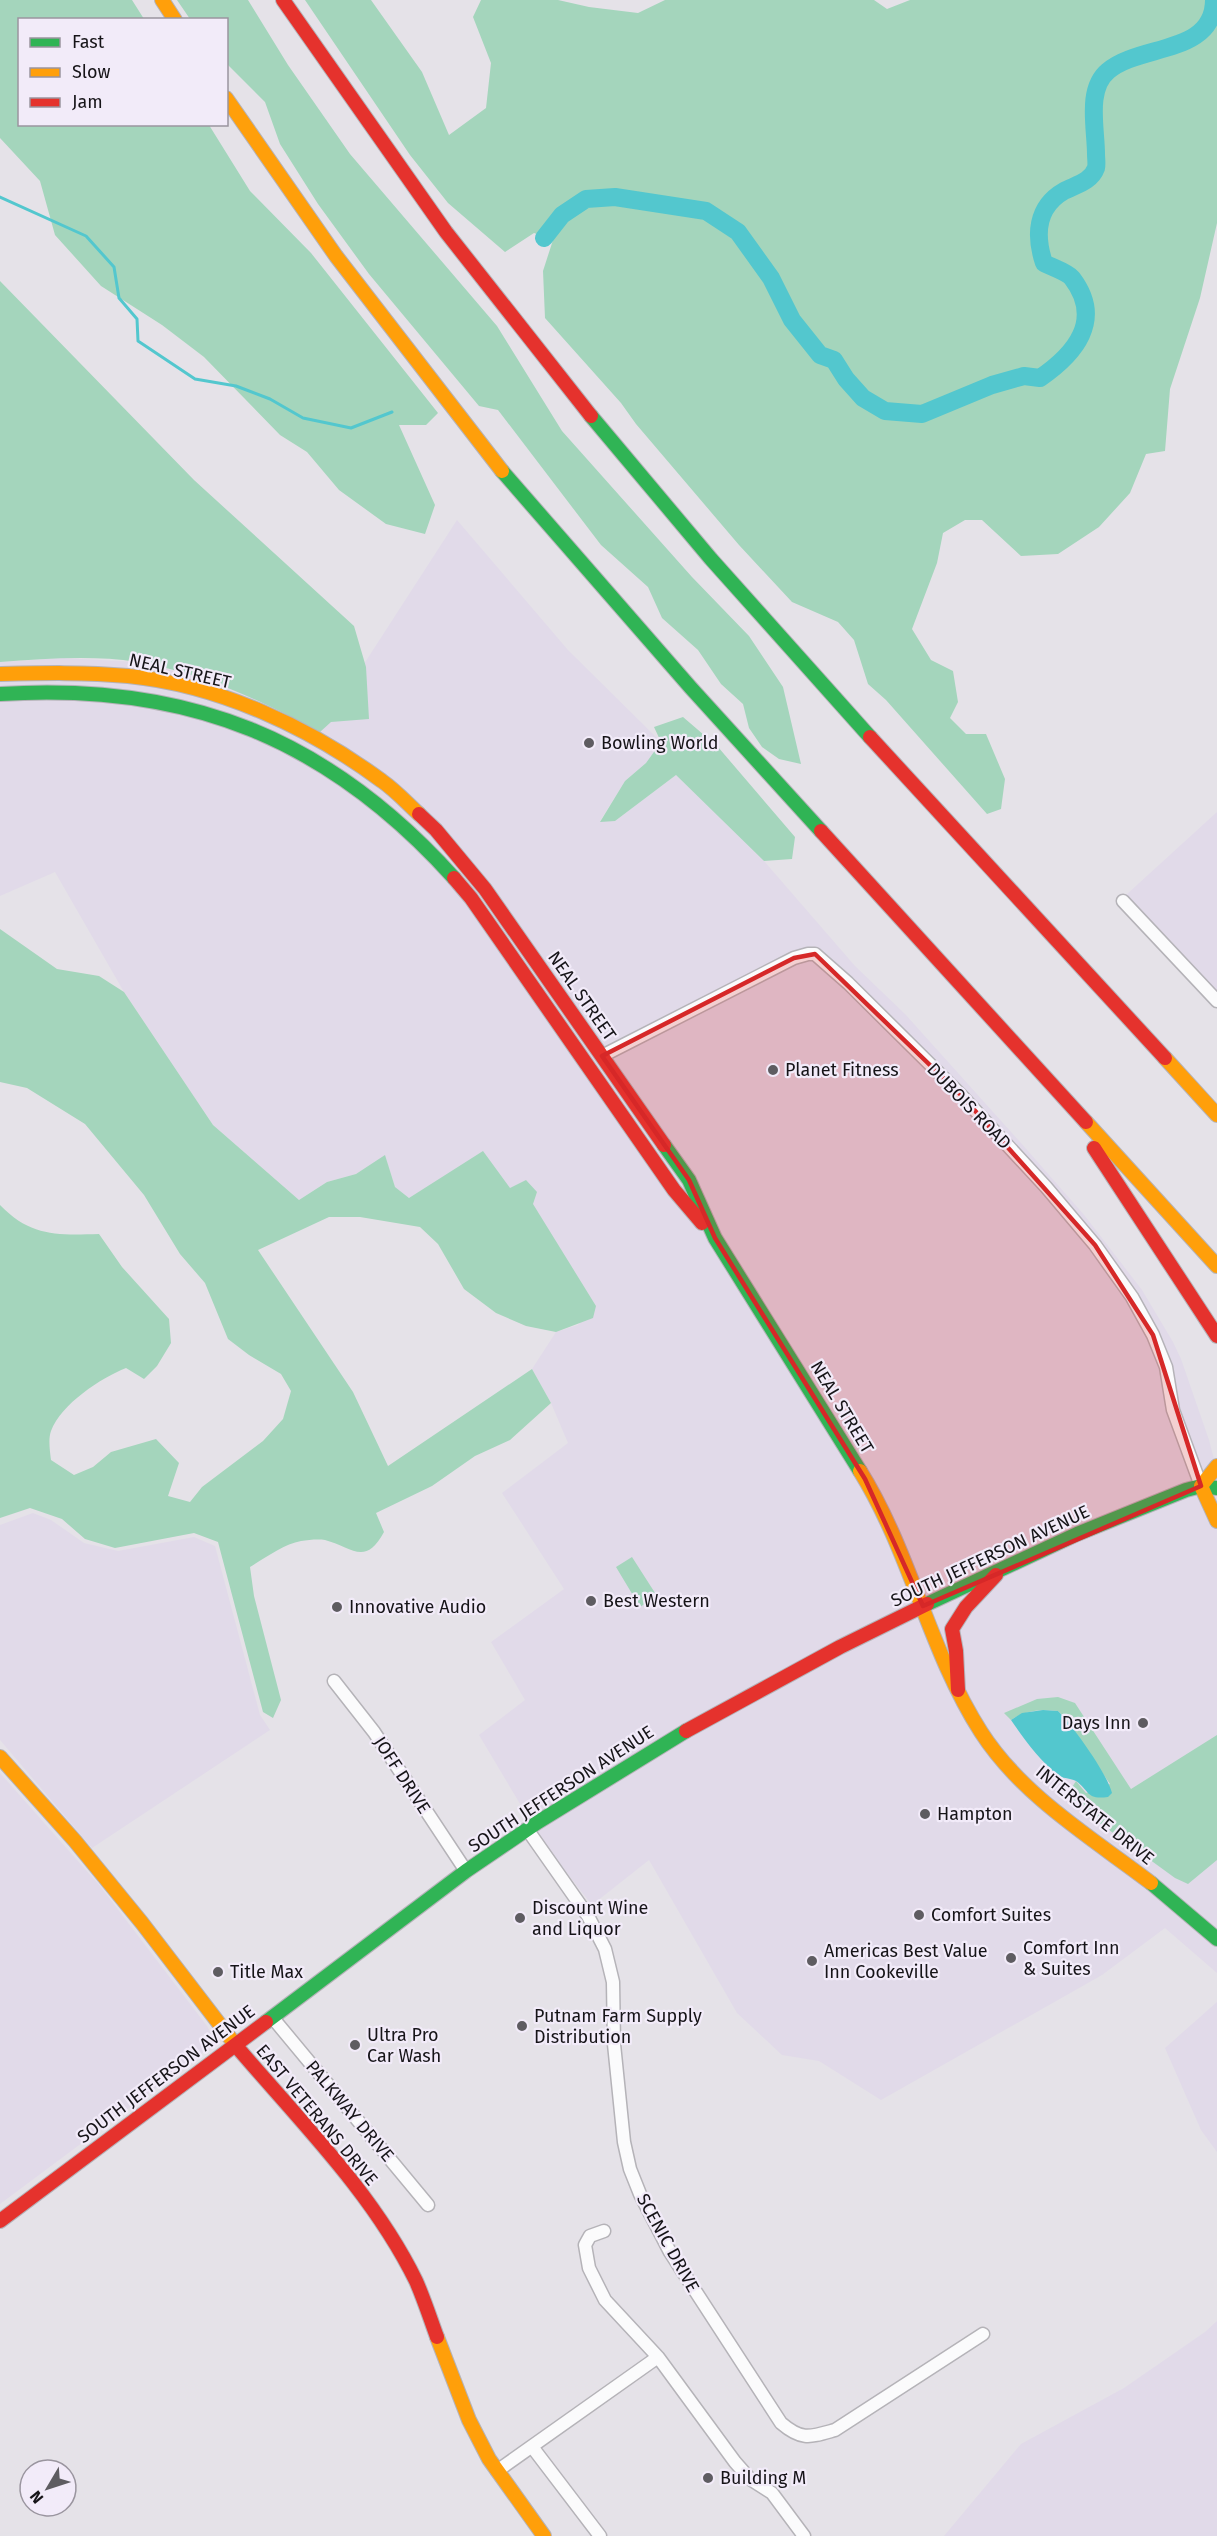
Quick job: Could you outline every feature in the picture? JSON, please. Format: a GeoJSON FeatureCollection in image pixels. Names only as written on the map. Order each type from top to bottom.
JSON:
{"type":"FeatureCollection","features":[{"type":"Feature","properties":{"kind":"main road"},"geometry":{"type":"LineString","coordinates":[[162,0],[174,18]]}},
{"type":"Feature","properties":{"kind":"main road"},"geometry":{"type":"LineString","coordinates":[[283,0],[396,164],[550,367],[754,607],[1217,1114]]}},
{"type":"Feature","properties":{"kind":"main road"},"geometry":{"type":"LineString","coordinates":[[228,102],[336,256],[504,472],[691,688],[1217,1266]]}},
{"type":"Feature","properties":{"kind":"main road","name":"NEAL STREET"},"geometry":{"type":"LineString","coordinates":[[0,674],[60,672],[129,676],[203,690],[266,714],[314,737],[349,758],[384,782],[436,830],[485,889],[689,1180],[715,1238],[865,1479],[897,1543],[923,1606]]}},
{"type":"Feature","properties":{"kind":"main road","name":"NEAL STREET"},"geometry":{"type":"LineString","coordinates":[[0,694],[67,690],[135,697],[180,705],[231,721],[271,737],[318,762],[367,795],[407,829],[471,898],[674,1190],[715,1238]]}},
{"type":"Feature","properties":{"kind":"main road"},"geometry":{"type":"LineString","coordinates":[[1136,1025],[1217,1102]]}},
{"type":"Feature","properties":{"kind":"main road"},"geometry":{"type":"LineString","coordinates":[[1035,1067],[1110,1170],[1217,1336]]}},
{"type":"Feature","properties":{"kind":"main road","name":"SOUTH JEFFERSON AVENUE"},"geometry":{"type":"LineString","coordinates":[[1200,1486],[1217,1466]]}},
{"type":"Feature","properties":{"kind":"main road"},"geometry":{"type":"LineString","coordinates":[[1200,1486],[1217,1521]]}},
{"type":"Feature","properties":{"kind":"main road","name":"SOUTH JEFFERSON AVENUE"},"geometry":{"type":"LineString","coordinates":[[0,2221],[466,1871],[527,1829],[700,1723],[923,1606],[1095,1526],[1200,1486],[1217,1488]]}},
{"type":"Feature","properties":{"kind":"main road"},"geometry":{"type":"LineString","coordinates":[[958,1690],[956,1651],[952,1629],[964,1610],[1000,1570]]}},
{"type":"Feature","properties":{"kind":"main road","name":"INTERSTATE DRIVE"},"geometry":{"type":"LineString","coordinates":[[923,1606],[958,1690],[982,1733],[1016,1774],[1037,1796],[1167,1895],[1217,1939]]}},
{"type":"Feature","properties":{"kind":"main road","name":"EAST VETERANS DRIVE"},"geometry":{"type":"LineString","coordinates":[[0,1757],[75,1841],[144,1926],[235,2045],[357,2188],[394,2243],[416,2282],[469,2420],[497,2471],[544,2536]]}},
{"type":"Feature","properties":{"kind":"street"},"geometry":{"type":"LineString","coordinates":[[1124,901],[1217,1001]]}},
{"type":"Feature","properties":{"kind":"street","name":"DUBOIS ROAD"},"geometry":{"type":"LineString","coordinates":[[602,1056],[794,958],[815,954],[849,982],[961,1095],[1046,1187],[1095,1245],[1132,1297],[1153,1335],[1166,1367],[1173,1410],[1200,1486]]}},
{"type":"Feature","properties":{"kind":"street","name":"JOFF DRIVE"},"geometry":{"type":"LineString","coordinates":[[334,1681],[374,1732],[466,1871]]}},
{"type":"Feature","properties":{"kind":"street","name":"SCENIC DRIVE"},"geometry":{"type":"LineString","coordinates":[[527,1829],[588,1916],[605,1949],[613,1982],[615,2044],[624,2142],[630,2169],[640,2194],[670,2252],[781,2423],[793,2434],[809,2438],[835,2430],[983,2334]]}},
{"type":"Feature","properties":{"kind":"street","name":"PALKWAY DRIVE"},"geometry":{"type":"LineString","coordinates":[[272,2017],[428,2205]]}},
{"type":"Feature","properties":{"kind":"street"},"geometry":{"type":"LineString","coordinates":[[604,2231],[590,2236],[585,2245],[589,2268],[605,2300],[658,2357],[735,2462],[750,2479],[772,2493],[804,2536]]}},
{"type":"Feature","properties":{"kind":"street"},"geometry":{"type":"LineString","coordinates":[[497,2471],[533,2448],[658,2357]]}},
{"type":"Feature","properties":{"kind":"street"},"geometry":{"type":"LineString","coordinates":[[533,2448],[600,2536]]}},
{"type":"Feature","properties":{"kind":"highlighted area"},"geometry":{"type":"Polygon","coordinates":[[[815,954],[961,1095],[1095,1245],[1153,1335],[1201,1486],[923,1606],[865,1479],[715,1238],[689,1180],[602,1056],[794,958],[815,954]]]}},
{"type":"Feature","properties":{"kind":"shaded area"},"geometry":{"type":"Polygon","coordinates":[[[457,520],[568,650],[661,742],[646,763],[625,781],[600,821],[615,821],[676,775],[764,861],[855,966],[905,1014],[1085,1216],[1142,1290],[1173,1342],[1209,1440],[1217,1471],[1217,1973],[1165,1928],[1102,1975],[881,2100],[819,2061],[782,2055],[737,2013],[649,1860],[592,1905],[544,1844],[479,1735],[525,1700],[491,1642],[564,1589],[502,1493],[568,1443],[551,1403],[532,1369],[556,1332],[578,1325],[596,1306],[532,1204],[537,1192],[434,1183],[409,1198],[395,1187],[385,1156],[356,1174],[327,1182],[299,1200],[213,1125],[124,992],[55,872],[0,896],[0,662],[63,658],[137,662],[209,679],[266,702],[320,732],[457,520]]]}},
{"type":"Feature","properties":{"kind":"shaded area"},"geometry":{"type":"Polygon","coordinates":[[[1217,812],[1217,993],[1126,895],[1217,812]]]}},
{"type":"Feature","properties":{"kind":"shaded area"},"geometry":{"type":"Polygon","coordinates":[[[33,1513],[51,1520],[84,1543],[118,1551],[194,1537],[215,1546],[260,1715],[270,1730],[92,1848],[0,1740],[0,1525],[33,1513]]]}},
{"type":"Feature","properties":{"kind":"shaded area"},"geometry":{"type":"Polygon","coordinates":[[[0,1773],[100,1886],[207,2026],[214,2039],[212,2046],[0,2204],[0,1773]]]}},
{"type":"Feature","properties":{"kind":"shaded area"},"geometry":{"type":"Polygon","coordinates":[[[1217,2002],[1217,2152],[1201,2130],[1165,2048],[1217,2002]]]}},
{"type":"Feature","properties":{"kind":"shaded area"},"geometry":{"type":"Polygon","coordinates":[[[1217,2321],[1217,2536],[944,2536],[1021,2444],[1124,2388],[1205,2332],[1217,2321]]]}},
{"type":"Feature","properties":{"kind":"green space"},"geometry":{"type":"Polygon","coordinates":[[[0,0],[132,0],[143,18],[18,18],[18,126],[210,126],[250,191],[311,253],[438,413],[426,425],[399,425],[435,505],[425,534],[386,524],[339,490],[307,452],[280,435],[204,357],[162,325],[101,286],[55,235],[40,181],[0,138],[0,0]]]}},
{"type":"Feature","properties":{"kind":"green space"},"geometry":{"type":"Polygon","coordinates":[[[177,0],[248,0],[288,65],[350,154],[497,326],[562,431],[692,577],[749,636],[783,687],[801,764],[779,759],[762,747],[749,728],[743,704],[721,684],[698,650],[662,618],[648,587],[601,545],[498,410],[479,406],[369,274],[318,204],[280,144],[265,102],[228,65],[228,18],[189,18],[177,0]]]}},
{"type":"Feature","properties":{"kind":"green space"},"geometry":{"type":"Polygon","coordinates":[[[305,0],[371,0],[422,72],[449,135],[486,108],[491,63],[473,17],[481,0],[558,0],[589,7],[638,13],[665,0],[874,0],[887,9],[910,0],[1217,0],[1217,223],[1200,298],[1170,389],[1165,451],[1146,454],[1130,493],[1099,527],[1058,554],[1021,556],[982,520],[965,520],[943,533],[937,563],[912,629],[931,660],[953,671],[958,702],[950,718],[966,734],[986,734],[1005,779],[1001,809],[987,814],[886,700],[868,684],[854,640],[838,622],[792,602],[739,545],[636,424],[621,403],[545,318],[543,271],[553,240],[534,233],[505,252],[448,203],[410,155],[305,0]]]}},
{"type":"Feature","properties":{"kind":"green space"},"geometry":{"type":"Polygon","coordinates":[[[0,281],[194,480],[354,626],[366,667],[369,719],[331,722],[320,732],[209,681],[137,662],[86,658],[0,662],[0,281]]]}},
{"type":"Feature","properties":{"kind":"green space"},"geometry":{"type":"Polygon","coordinates":[[[683,717],[718,747],[795,837],[792,859],[764,861],[676,775],[615,821],[600,822],[625,781],[646,763],[661,742],[654,727],[683,717]]]}},
{"type":"Feature","properties":{"kind":"green space"},"geometry":{"type":"Polygon","coordinates":[[[0,929],[57,969],[99,976],[124,992],[213,1125],[299,1200],[327,1182],[356,1174],[385,1155],[395,1187],[409,1198],[483,1151],[510,1188],[526,1180],[537,1192],[533,1204],[596,1306],[593,1318],[556,1332],[526,1326],[496,1313],[464,1289],[438,1244],[420,1227],[360,1217],[329,1217],[258,1250],[353,1392],[388,1466],[532,1369],[551,1403],[510,1440],[475,1456],[432,1486],[376,1513],[384,1532],[371,1549],[358,1552],[325,1540],[301,1541],[281,1548],[250,1567],[254,1596],[281,1700],[273,1718],[263,1712],[218,1542],[194,1533],[115,1548],[85,1539],[62,1519],[30,1508],[0,1518],[0,1205],[11,1215],[34,1229],[57,1234],[99,1234],[122,1267],[169,1319],[171,1343],[157,1366],[144,1379],[126,1368],[116,1372],[83,1393],[63,1411],[56,1421],[50,1438],[51,1460],[74,1475],[93,1467],[111,1452],[156,1439],[179,1463],[168,1496],[190,1502],[202,1487],[263,1441],[283,1419],[291,1391],[281,1374],[228,1339],[205,1283],[180,1254],[144,1195],[85,1124],[27,1088],[0,1082],[0,929]]]}},
{"type":"Feature","properties":{"kind":"green space"},"geometry":{"type":"Polygon","coordinates":[[[632,1557],[657,1596],[640,1607],[616,1567],[632,1557]]]}},
{"type":"Feature","properties":{"kind":"green space"},"geometry":{"type":"Polygon","coordinates":[[[1058,1697],[1075,1703],[1131,1789],[1217,1735],[1217,1860],[1188,1884],[1175,1878],[1065,1798],[1076,1781],[1086,1793],[1110,1784],[1058,1711],[1034,1711],[1011,1720],[1004,1713],[1037,1699],[1058,1697]]]}},
{"type":"Feature","properties":{"kind":"water"},"geometry":{"type":"Polygon","coordinates":[[[1043,1710],[1058,1711],[1080,1738],[1109,1784],[1112,1793],[1108,1797],[1092,1796],[1076,1781],[1058,1775],[1027,1742],[1011,1720],[1022,1713],[1043,1710]]]}},
{"type":"Feature","properties":{"kind":"waterway"},"geometry":{"type":"LineString","coordinates":[[544,238],[562,215],[586,199],[615,197],[706,211],[738,232],[771,278],[792,320],[820,355],[834,360],[846,379],[863,398],[885,411],[922,414],[992,385],[1024,376],[1040,378],[1053,369],[1074,347],[1085,322],[1085,308],[1081,293],[1070,276],[1044,263],[1039,233],[1040,223],[1048,205],[1064,191],[1087,180],[1094,173],[1096,168],[1094,110],[1097,88],[1101,79],[1121,62],[1189,40],[1202,30],[1211,18],[1214,0]]}},
{"type":"Feature","properties":{"kind":"waterway"},"geometry":{"type":"LineString","coordinates":[[0,197],[86,236],[114,267],[119,298],[137,319],[138,341],[195,379],[236,386],[270,399],[303,418],[351,428],[392,412]]}},
{"type":"Feature","properties":{"kind":"traffic: fast"},"geometry":{"type":"LineString","coordinates":[[591,416],[711,559],[870,737]]}},
{"type":"Feature","properties":{"kind":"traffic: fast"},"geometry":{"type":"LineString","coordinates":[[502,471],[691,688],[821,831]]}},
{"type":"Feature","properties":{"kind":"traffic: fast"},"geometry":{"type":"LineString","coordinates":[[0,694],[68,693],[132,698],[193,710],[250,729],[304,755],[356,789],[406,829],[454,878]]}},
{"type":"Feature","properties":{"kind":"traffic: fast"},"geometry":{"type":"LineString","coordinates":[[664,1145],[689,1180],[715,1238],[860,1471]]}},
{"type":"Feature","properties":{"kind":"traffic: fast"},"geometry":{"type":"LineString","coordinates":[[927,1604],[1077,1534],[1186,1490],[1201,1486],[1217,1488]]}},
{"type":"Feature","properties":{"kind":"traffic: fast"},"geometry":{"type":"LineString","coordinates":[[266,2022],[466,1871],[538,1822],[686,1731]]}},
{"type":"Feature","properties":{"kind":"traffic: fast"},"geometry":{"type":"LineString","coordinates":[[1151,1883],[1217,1939]]}},
{"type":"Feature","properties":{"kind":"traffic: slow"},"geometry":{"type":"LineString","coordinates":[[162,0],[174,18]]}},
{"type":"Feature","properties":{"kind":"traffic: slow"},"geometry":{"type":"LineString","coordinates":[[228,101],[336,256],[502,471]]}},
{"type":"Feature","properties":{"kind":"traffic: slow"},"geometry":{"type":"LineString","coordinates":[[0,674],[80,673],[128,676],[162,681],[229,699],[294,726],[354,761],[396,792],[419,814]]}},
{"type":"Feature","properties":{"kind":"traffic: slow"},"geometry":{"type":"LineString","coordinates":[[1165,1058],[1217,1115]]}},
{"type":"Feature","properties":{"kind":"traffic: slow"},"geometry":{"type":"LineString","coordinates":[[1086,1122],[1217,1266]]}},
{"type":"Feature","properties":{"kind":"traffic: slow"},"geometry":{"type":"LineString","coordinates":[[1201,1486],[1217,1466]]}},
{"type":"Feature","properties":{"kind":"traffic: slow"},"geometry":{"type":"LineString","coordinates":[[860,1471],[893,1535],[947,1669],[981,1732],[998,1755],[1037,1796],[1151,1883]]}},
{"type":"Feature","properties":{"kind":"traffic: slow"},"geometry":{"type":"LineString","coordinates":[[1201,1486],[1217,1521]]}},
{"type":"Feature","properties":{"kind":"traffic: slow"},"geometry":{"type":"LineString","coordinates":[[0,1757],[75,1841],[142,1923],[237,2047]]}},
{"type":"Feature","properties":{"kind":"traffic: slow"},"geometry":{"type":"LineString","coordinates":[[437,2337],[469,2420],[489,2459],[544,2536]]}},
{"type":"Feature","properties":{"kind":"traffic: jam"},"geometry":{"type":"LineString","coordinates":[[283,0],[446,232],[591,416]]}},
{"type":"Feature","properties":{"kind":"traffic: jam"},"geometry":{"type":"LineString","coordinates":[[870,737],[1165,1058]]}},
{"type":"Feature","properties":{"kind":"traffic: jam"},"geometry":{"type":"LineString","coordinates":[[419,814],[436,830],[485,889],[664,1145]]}},
{"type":"Feature","properties":{"kind":"traffic: jam"},"geometry":{"type":"LineString","coordinates":[[821,831],[1086,1122]]}},
{"type":"Feature","properties":{"kind":"traffic: jam"},"geometry":{"type":"LineString","coordinates":[[454,878],[471,898],[674,1190],[702,1223]]}},
{"type":"Feature","properties":{"kind":"traffic: jam"},"geometry":{"type":"LineString","coordinates":[[1094,1148],[1217,1336]]}},
{"type":"Feature","properties":{"kind":"traffic: jam"},"geometry":{"type":"LineString","coordinates":[[958,1690],[956,1651],[952,1629],[966,1607],[996,1575]]}},
{"type":"Feature","properties":{"kind":"traffic: jam"},"geometry":{"type":"LineString","coordinates":[[686,1731],[840,1647],[927,1604]]}},
{"type":"Feature","properties":{"kind":"traffic: jam"},"geometry":{"type":"LineString","coordinates":[[0,2221],[266,2022]]}},
{"type":"Feature","properties":{"kind":"traffic: jam"},"geometry":{"type":"LineString","coordinates":[[237,2047],[310,2130],[379,2218],[416,2281],[437,2337]]}},
{"type":"Feature","properties":{"kind":"place","name":"Bowling World"},"geometry":{"type":"Point","coordinates":[589,743]}},
{"type":"Feature","properties":{"kind":"place","name":"Planet Fitness"},"geometry":{"type":"Point","coordinates":[773,1070]}},
{"type":"Feature","properties":{"kind":"place","name":"Best Western"},"geometry":{"type":"Point","coordinates":[591,1601]}},
{"type":"Feature","properties":{"kind":"place","name":"Innovative Audio"},"geometry":{"type":"Point","coordinates":[337,1607]}},
{"type":"Feature","properties":{"kind":"place","name":"Days Inn"},"geometry":{"type":"Point","coordinates":[1143,1723]}},
{"type":"Feature","properties":{"kind":"place","name":"Hampton"},"geometry":{"type":"Point","coordinates":[925,1814]}},
{"type":"Feature","properties":{"kind":"place","name":"Comfort Suites"},"geometry":{"type":"Point","coordinates":[919,1915]}},
{"type":"Feature","properties":{"kind":"place","name":"Discount Wine and Liquor"},"geometry":{"type":"Point","coordinates":[520,1918]}},
{"type":"Feature","properties":{"kind":"place","name":"Comfort Inn & Suites"},"geometry":{"type":"Point","coordinates":[1011,1958]}},
{"type":"Feature","properties":{"kind":"place","name":"Americas Best Value Inn Cookeville"},"geometry":{"type":"Point","coordinates":[812,1961]}},
{"type":"Feature","properties":{"kind":"place","name":"Title Max"},"geometry":{"type":"Point","coordinates":[218,1972]}},
{"type":"Feature","properties":{"kind":"place","name":"Putnam Farm Supply Distribution"},"geometry":{"type":"Point","coordinates":[522,2026]}},
{"type":"Feature","properties":{"kind":"place","name":"Ultra Pro Car Wash"},"geometry":{"type":"Point","coordinates":[355,2045]}},
{"type":"Feature","properties":{"kind":"place","name":"Building M"},"geometry":{"type":"Point","coordinates":[708,2478]}}]}
